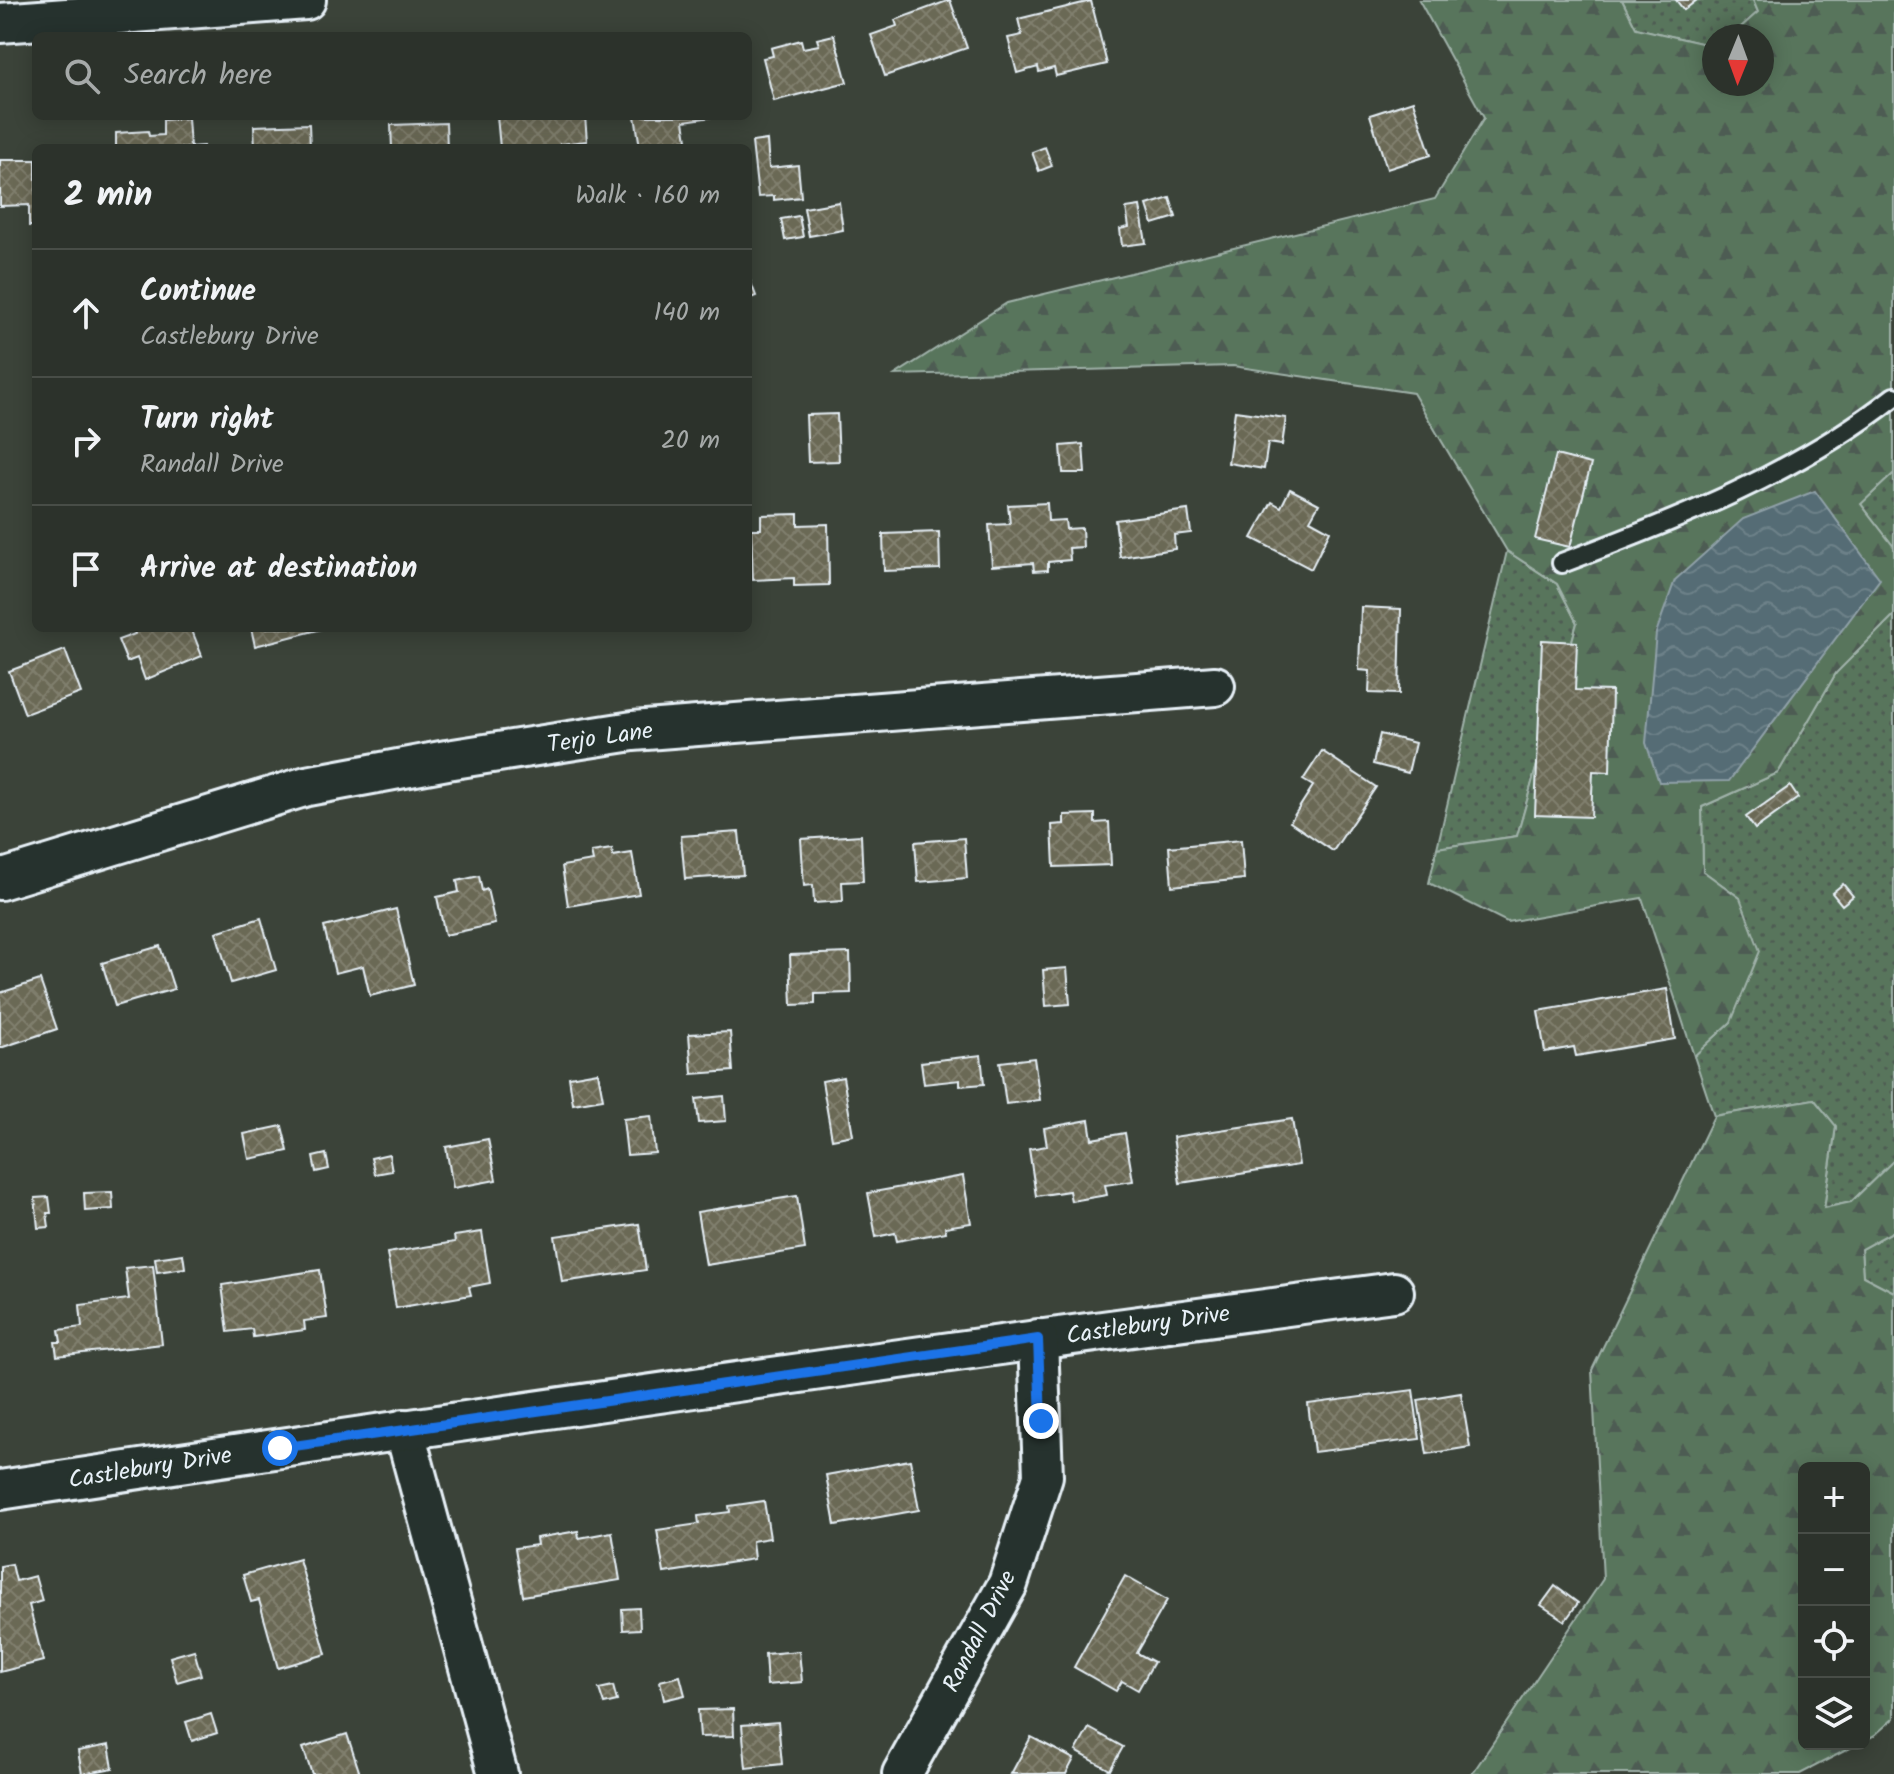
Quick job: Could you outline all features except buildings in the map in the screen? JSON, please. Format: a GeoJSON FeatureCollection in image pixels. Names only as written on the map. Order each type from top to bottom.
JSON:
{"type":"FeatureCollection","features":[{"type":"Feature","properties":{"kind":"street"},"geometry":{"type":"LineString","coordinates":[[0,23],[306,0]]}},
{"type":"Feature","properties":{"kind":"street","name":"Terjo Lane"},"geometry":{"type":"LineString","coordinates":[[0,880],[307,786],[447,760],[633,731],[1215,686]]}},
{"type":"Feature","properties":{"kind":"street","name":"Castlebury Drive"},"geometry":{"type":"LineString","coordinates":[[0,1490],[404,1429],[1394,1292]]}},
{"type":"Feature","properties":{"kind":"street","name":"Randall Drive"},"geometry":{"type":"LineString","coordinates":[[902,1774],[1008,1584],[1043,1476],[1038,1339]]}},
{"type":"Feature","properties":{"kind":"street"},"geometry":{"type":"LineString","coordinates":[[404,1429],[498,1774]]}},
{"type":"Feature","properties":{"kind":"lane"},"geometry":{"type":"LineString","coordinates":[[1562,563],[1632,537],[1745,486],[1855,427],[1894,397]]}},
{"type":"Feature","properties":{"kind":"green space"},"geometry":{"type":"Polygon","coordinates":[[[1419,0],[1622,0],[1636,28],[1702,43],[1702,96],[1774,96],[1774,24],[1744,24],[1758,12],[1753,0],[1894,0],[1894,473],[1861,504],[1894,547],[1894,615],[1836,673],[1778,773],[1702,807],[1703,871],[1740,898],[1760,951],[1731,1022],[1694,1056],[1642,898],[1507,922],[1429,883],[1437,848],[1517,836],[1577,623],[1557,584],[1507,551],[1413,393],[1233,366],[895,375],[1007,303],[1435,199],[1484,118],[1419,0]]]}},
{"type":"Feature","properties":{"kind":"green space"},"geometry":{"type":"Polygon","coordinates":[[[1622,0],[1753,0],[1758,12],[1744,24],[1702,24],[1702,43],[1636,28],[1622,0]]]}},
{"type":"Feature","properties":{"kind":"green space"},"geometry":{"type":"Polygon","coordinates":[[[1894,473],[1894,547],[1861,504],[1894,473]]]}},
{"type":"Feature","properties":{"kind":"green space"},"geometry":{"type":"Polygon","coordinates":[[[1507,551],[1557,584],[1577,623],[1517,836],[1437,848],[1507,551]]]}},
{"type":"Feature","properties":{"kind":"green space"},"geometry":{"type":"Polygon","coordinates":[[[1894,615],[1894,1160],[1851,1202],[1824,1208],[1836,1127],[1814,1099],[1714,1116],[1694,1056],[1731,1022],[1740,898],[1703,871],[1702,807],[1778,773],[1836,673],[1894,615]]]}},
{"type":"Feature","properties":{"kind":"green space"},"geometry":{"type":"Polygon","coordinates":[[[1814,1099],[1836,1126],[1824,1208],[1851,1202],[1894,1160],[1894,1231],[1861,1249],[1863,1276],[1894,1292],[1894,1718],[1870,1738],[1870,1462],[1798,1462],[1798,1750],[1846,1750],[1800,1774],[1472,1774],[1603,1579],[1592,1370],[1714,1116],[1814,1099]]]}},
{"type":"Feature","properties":{"kind":"green space"},"geometry":{"type":"Polygon","coordinates":[[[1894,1231],[1894,1292],[1863,1276],[1861,1249],[1894,1231]]]}},
{"type":"Feature","properties":{"kind":"water"},"geometry":{"type":"Polygon","coordinates":[[[1815,491],[1880,579],[1729,781],[1659,782],[1646,743],[1656,633],[1675,580],[1743,519],[1815,491]]]}},
{"type":"Feature","properties":{"kind":"route"},"geometry":{"type":"LineString","coordinates":[[280,1448],[1038,1339],[1041,1421]]}}]}
